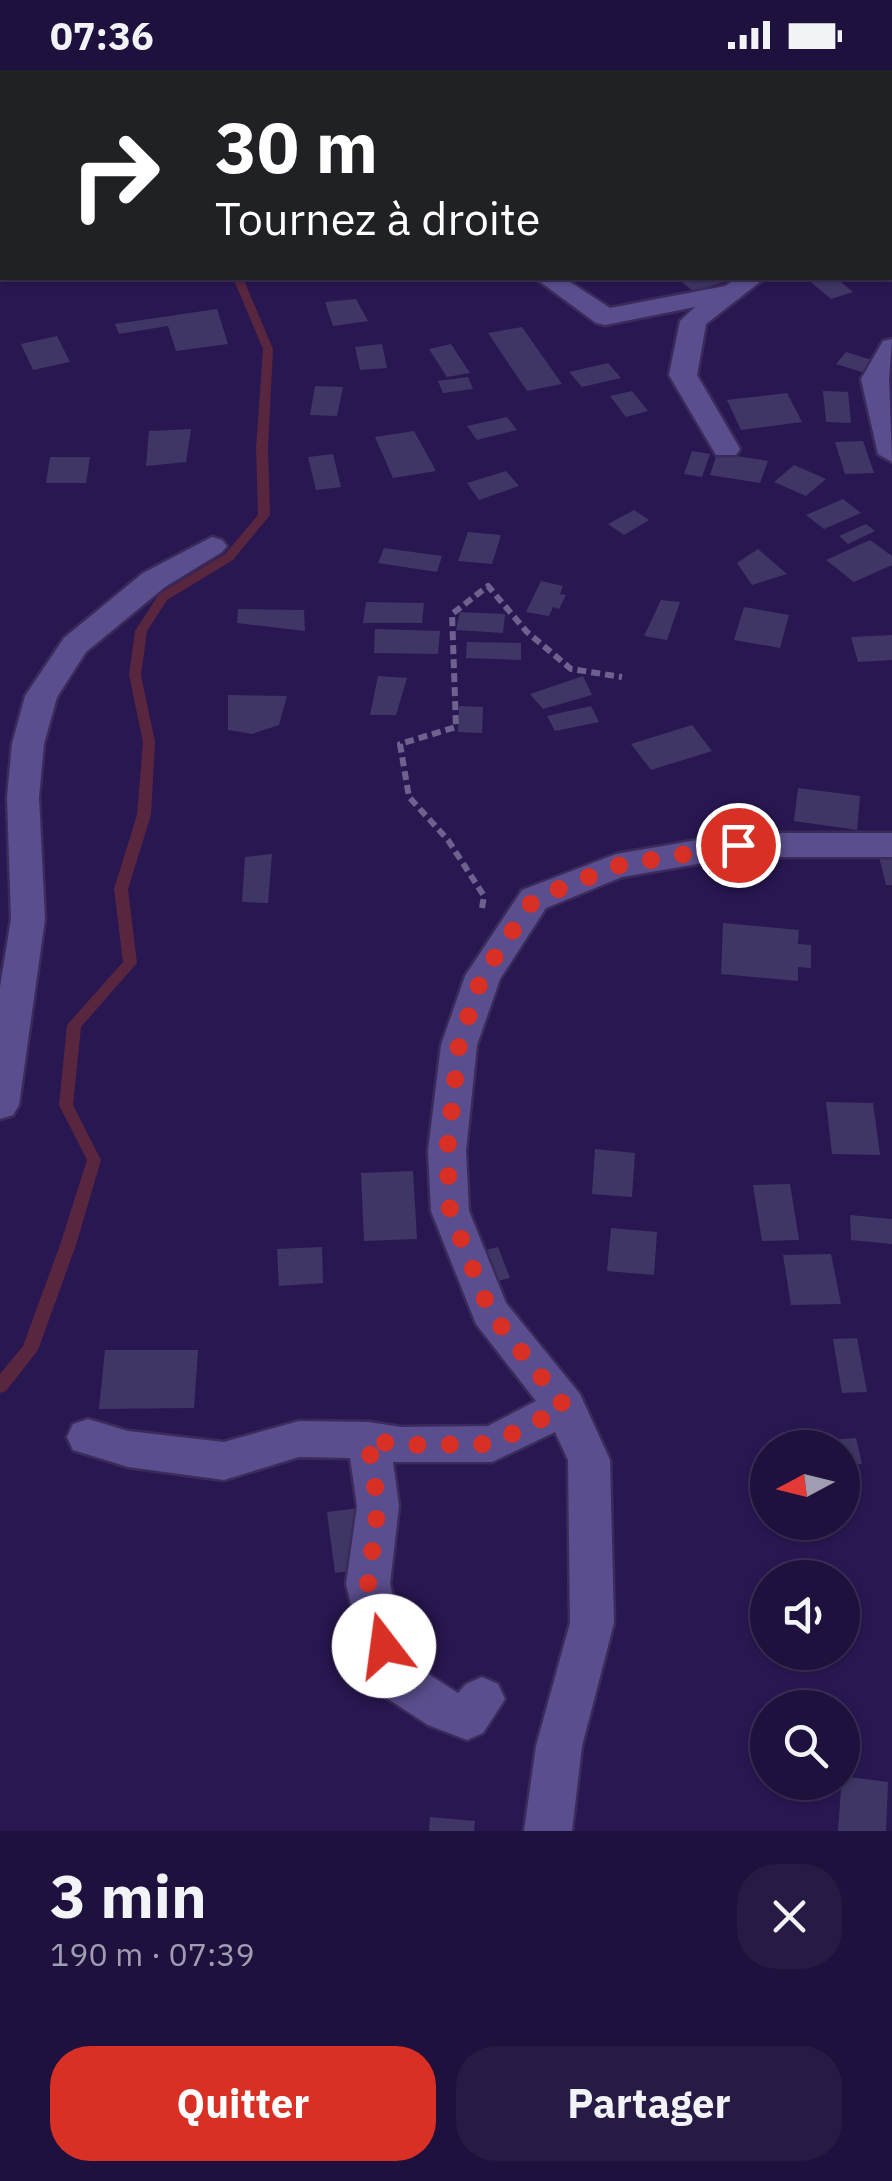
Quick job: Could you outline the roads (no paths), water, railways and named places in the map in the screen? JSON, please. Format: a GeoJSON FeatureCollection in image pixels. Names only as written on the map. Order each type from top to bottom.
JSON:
{"type":"FeatureCollection","features":[{"type":"Feature","properties":{"kind":"street"},"geometry":{"type":"LineString","coordinates":[[551,280],[604,317],[690,298],[730,294]]}},
{"type":"Feature","properties":{"kind":"street"},"geometry":{"type":"LineString","coordinates":[[726,448],[682,375],[693,321],[749,280]]}},
{"type":"Feature","properties":{"kind":"street"},"geometry":{"type":"LineString","coordinates":[[892,347],[876,379],[892,454]]}},
{"type":"Feature","properties":{"kind":"street"},"geometry":{"type":"LineString","coordinates":[[0,1106],[28,919],[29,864],[23,797],[28,744],[42,696],[75,645],[154,580],[212,546]]}},
{"type":"Feature","properties":{"kind":"street"},"geometry":{"type":"LineString","coordinates":[[548,1831],[559,1746],[592,1624],[588,1460],[565,1407],[490,1312],[450,1211],[447,1152],[459,1044],[482,976],[534,899],[616,866],[738,845],[892,844]]}},
{"type":"Feature","properties":{"kind":"street"},"geometry":{"type":"LineString","coordinates":[[88,1437],[128,1450],[224,1461],[299,1439],[368,1440],[401,1445],[492,1444],[565,1407]]}},
{"type":"Feature","properties":{"kind":"street"},"geometry":{"type":"LineString","coordinates":[[368,1440],[378,1506],[368,1584],[392,1676],[444,1710],[467,1718],[482,1699]]}},
{"type":"Feature","properties":{"kind":"waterway"},"geometry":{"type":"LineString","coordinates":[[0,1386],[30,1350],[94,1160],[66,1105],[74,1025],[130,963],[121,889],[144,815],[149,742],[135,675],[141,631],[163,597],[229,557],[264,515],[262,448],[268,349],[239,280]]}}]}
